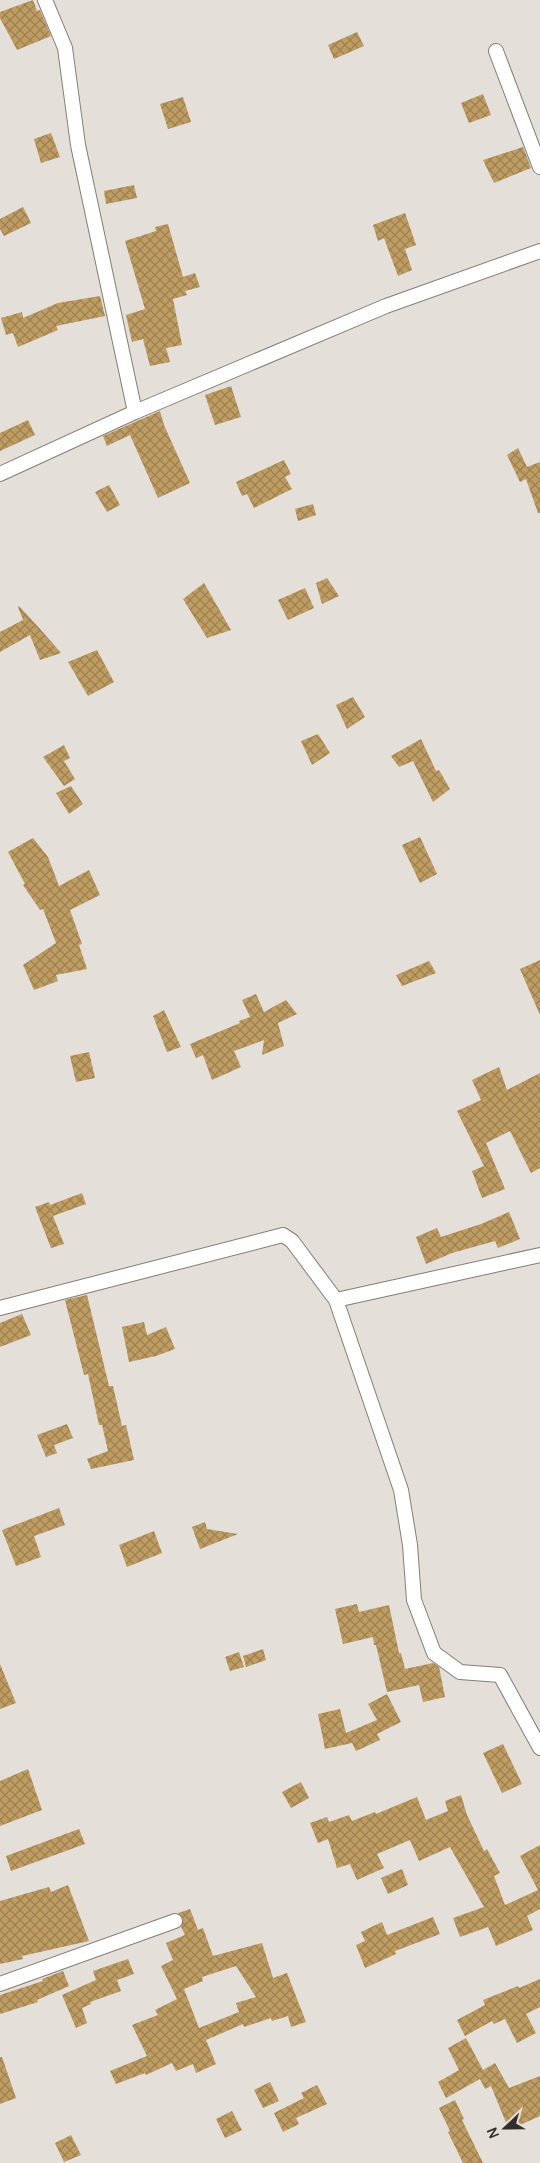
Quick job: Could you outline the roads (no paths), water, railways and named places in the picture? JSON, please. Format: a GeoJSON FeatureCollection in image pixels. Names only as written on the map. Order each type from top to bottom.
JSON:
{"type":"FeatureCollection","features":[{"type":"Feature","properties":{"kind":"street"},"geometry":{"type":"LineString","coordinates":[[45,0],[65,48],[78,145],[135,412]]}},
{"type":"Feature","properties":{"kind":"street"},"geometry":{"type":"LineString","coordinates":[[496,50],[540,167]]}},
{"type":"Feature","properties":{"kind":"street"},"geometry":{"type":"LineString","coordinates":[[0,474],[135,412],[386,306],[540,251]]}},
{"type":"Feature","properties":{"kind":"street"},"geometry":{"type":"LineString","coordinates":[[0,1308],[283,1235],[292,1241],[336,1300],[400,1490],[410,1545],[414,1600],[434,1654],[460,1672],[500,1675],[540,1748]]}},
{"type":"Feature","properties":{"kind":"street"},"geometry":{"type":"LineString","coordinates":[[336,1300],[540,1255]]}},
{"type":"Feature","properties":{"kind":"street"},"geometry":{"type":"LineString","coordinates":[[0,1984],[175,1921]]}}]}
